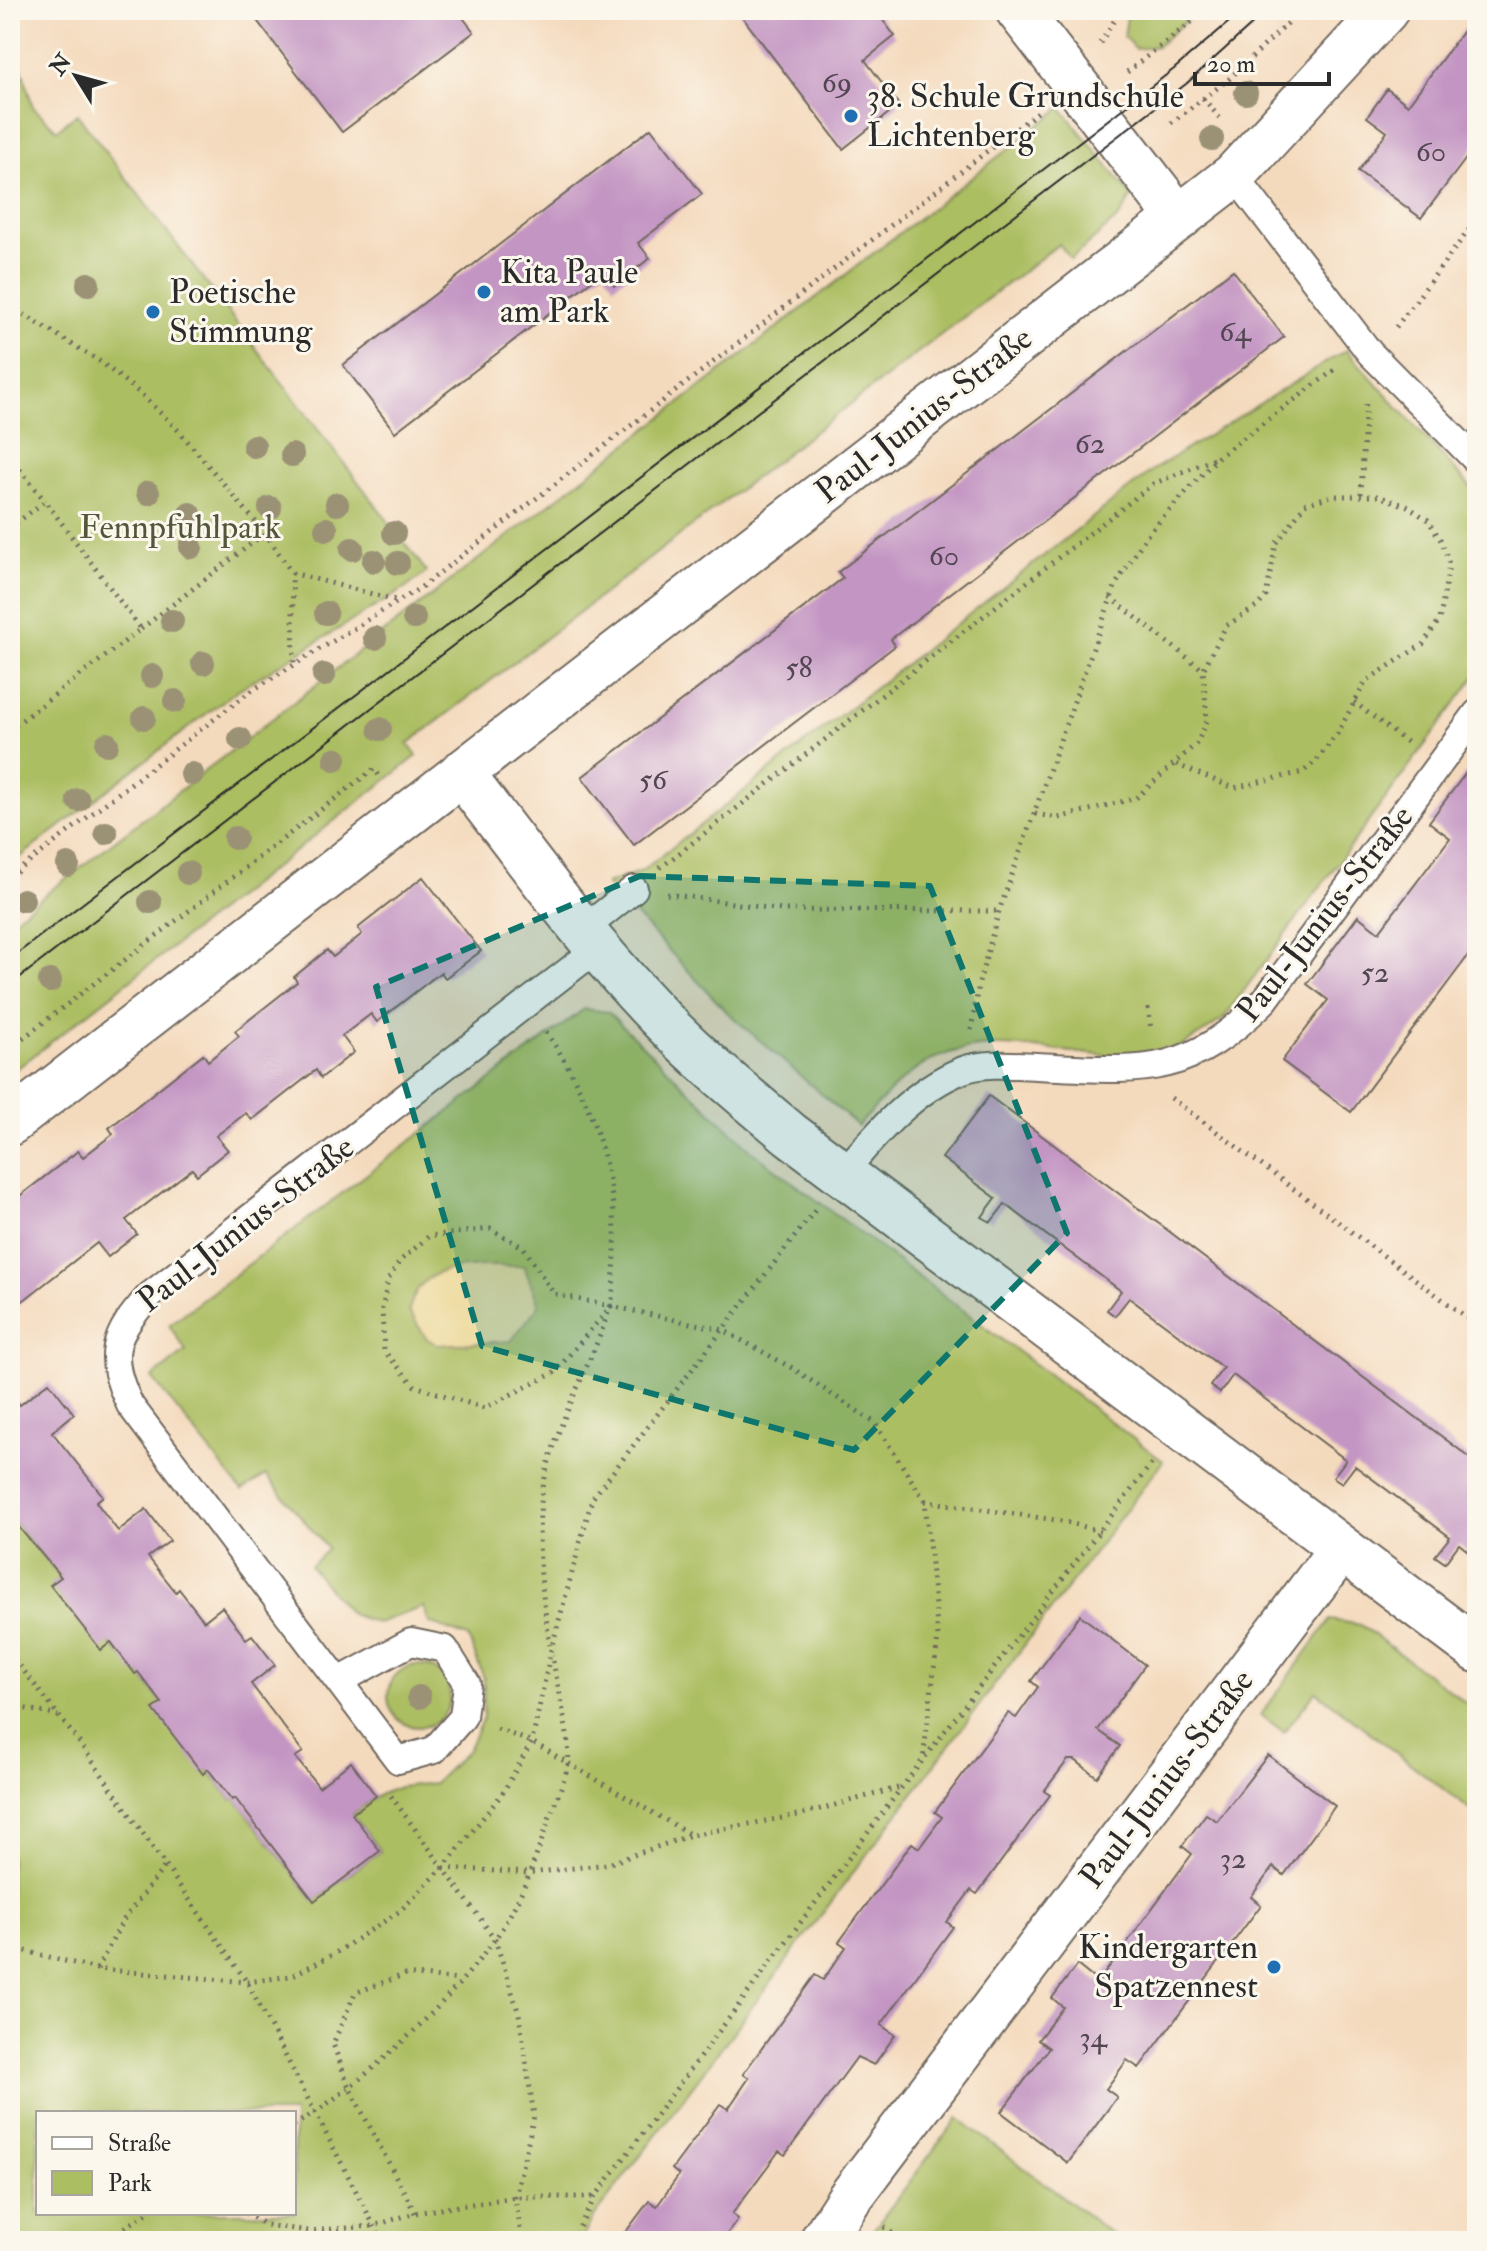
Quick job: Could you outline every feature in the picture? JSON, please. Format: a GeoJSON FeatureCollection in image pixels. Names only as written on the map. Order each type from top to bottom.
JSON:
{"type":"FeatureCollection","features":[{"type":"Feature","properties":{"kind":"street"},"geometry":{"type":"LineString","coordinates":[[1018,10],[1179,218]]}},
{"type":"Feature","properties":{"kind":"street","name":"Paul-Junius-Straße"},"geometry":{"type":"LineString","coordinates":[[10,1123],[1234,175],[1386,10]]}},
{"type":"Feature","properties":{"kind":"street"},"geometry":{"type":"LineString","coordinates":[[461,773],[590,939],[662,1020],[719,1074],[790,1134],[1477,1650]]}},
{"type":"Feature","properties":{"kind":"street","name":"Paul-Junius-Straße"},"geometry":{"type":"LineString","coordinates":[[822,2241],[849,2199],[1341,1549]]}},
{"type":"Feature","properties":{"kind":"lane"},"geometry":{"type":"LineString","coordinates":[[1234,175],[1370,353],[1477,461]]}},
{"type":"Feature","properties":{"kind":"lane","name":"Paul-Junius-Straße"},"geometry":{"type":"LineString","coordinates":[[843,1173],[920,1094],[965,1069],[1008,1065],[1135,1071],[1188,1058],[1231,1034],[1274,989],[1477,713]]}},
{"type":"Feature","properties":{"kind":"lane","name":"Paul-Junius-Straße"},"geometry":{"type":"LineString","coordinates":[[398,1760],[341,1680],[130,1405],[116,1376],[115,1343],[128,1319],[149,1296],[590,939],[634,889]]}},
{"type":"Feature","properties":{"kind":"lane"},"geometry":{"type":"LineString","coordinates":[[341,1680],[411,1642],[445,1649],[467,1684],[463,1717],[434,1750],[398,1760]]}},
{"type":"Feature","properties":{"kind":"path"},"geometry":{"type":"LineString","coordinates":[[1127,72],[1207,10]]}},
{"type":"Feature","properties":{"kind":"path"},"geometry":{"type":"LineString","coordinates":[[1171,123],[1229,79],[1302,10]]}},
{"type":"Feature","properties":{"kind":"path"},"geometry":{"type":"LineString","coordinates":[[10,877],[248,693],[399,601],[1075,84]]}},
{"type":"Feature","properties":{"kind":"path"},"geometry":{"type":"LineString","coordinates":[[965,1069],[979,983],[999,911],[1110,597],[1147,535],[1218,457],[1345,362],[1370,353],[1385,341],[1477,219]]}},
{"type":"Feature","properties":{"kind":"path"},"geometry":{"type":"LineString","coordinates":[[10,306],[101,362],[142,395],[179,431],[265,533],[292,573],[294,664]]}},
{"type":"Feature","properties":{"kind":"path"},"geometry":{"type":"LineString","coordinates":[[1361,494],[1366,395]]}},
{"type":"Feature","properties":{"kind":"path"},"geometry":{"type":"LineString","coordinates":[[10,457],[141,629]]}},
{"type":"Feature","properties":{"kind":"path"},"geometry":{"type":"LineString","coordinates":[[634,889],[1153,484],[1218,457]]}},
{"type":"Feature","properties":{"kind":"path"},"geometry":{"type":"LineString","coordinates":[[1035,814],[1058,818],[1136,798],[1197,743],[1207,721],[1203,670],[1226,626],[1258,606],[1266,596],[1276,544],[1305,504],[1331,496],[1361,494],[1407,506],[1428,520],[1442,542],[1449,564],[1448,591],[1440,619],[1423,644],[1366,681],[1337,734],[1303,772],[1234,788],[1175,764]]}},
{"type":"Feature","properties":{"kind":"path"},"geometry":{"type":"LineString","coordinates":[[10,528],[45,501]]}},
{"type":"Feature","properties":{"kind":"path"},"geometry":{"type":"LineString","coordinates":[[10,729],[265,533]]}},
{"type":"Feature","properties":{"kind":"path"},"geometry":{"type":"LineString","coordinates":[[292,573],[399,601]]}},
{"type":"Feature","properties":{"kind":"path"},"geometry":{"type":"LineString","coordinates":[[1110,597],[1203,670]]}},
{"type":"Feature","properties":{"kind":"path"},"geometry":{"type":"LineString","coordinates":[[1354,702],[1439,766]]}},
{"type":"Feature","properties":{"kind":"path"},"geometry":{"type":"LineString","coordinates":[[10,1048],[374,769],[408,814]]}},
{"type":"Feature","properties":{"kind":"path"},"geometry":{"type":"LineString","coordinates":[[634,889],[782,910],[999,911]]}},
{"type":"Feature","properties":{"kind":"path"},"geometry":{"type":"LineString","coordinates":[[296,2124],[317,2112],[373,2068],[495,1939],[530,1873],[568,1762],[539,1576],[541,1518],[547,1466],[612,1305],[617,1237],[613,1193],[571,1066],[546,1031]]}},
{"type":"Feature","properties":{"kind":"path"},"geometry":{"type":"LineString","coordinates":[[1135,1071],[1477,1325]]}},
{"type":"Feature","properties":{"kind":"path"},"geometry":{"type":"LineString","coordinates":[[10,1947],[97,1969],[247,1982],[291,1976],[334,1954],[400,1911],[443,1868],[502,1794],[532,1742],[551,1650],[592,1499],[843,1173]]}},
{"type":"Feature","properties":{"kind":"path"},"geometry":{"type":"LineString","coordinates":[[612,1305],[554,1373],[484,1408],[415,1386],[384,1351],[382,1309],[388,1280],[400,1261],[429,1236],[490,1229],[524,1248],[554,1294],[612,1305],[723,1330],[792,1368],[874,1422],[925,1501],[938,1637],[923,1760]]}},
{"type":"Feature","properties":{"kind":"path"},"geometry":{"type":"LineString","coordinates":[[572,2241],[595,2197],[902,1787],[1181,1426]]}},
{"type":"Feature","properties":{"kind":"path"},"geometry":{"type":"LineString","coordinates":[[925,1501],[1048,1518],[1100,1531]]}},
{"type":"Feature","properties":{"kind":"path"},"geometry":{"type":"LineString","coordinates":[[10,1653],[59,1716],[247,1982],[382,2241]]}},
{"type":"Feature","properties":{"kind":"path"},"geometry":{"type":"LineString","coordinates":[[10,1705],[59,1716]]}},
{"type":"Feature","properties":{"kind":"path"},"geometry":{"type":"LineString","coordinates":[[532,1742],[691,1835]]}},
{"type":"Feature","properties":{"kind":"path"},"geometry":{"type":"LineString","coordinates":[[398,1760],[404,1770],[385,1788],[495,1939],[519,2014],[534,2116],[515,2197],[522,2241]]}},
{"type":"Feature","properties":{"kind":"path"},"geometry":{"type":"LineString","coordinates":[[443,1868],[530,1873],[608,1864],[691,1835],[798,1815],[902,1787]]}},
{"type":"Feature","properties":{"kind":"path"},"geometry":{"type":"LineString","coordinates":[[97,1969],[124,1919],[165,1866]]}},
{"type":"Feature","properties":{"kind":"path"},"geometry":{"type":"LineString","coordinates":[[415,2213],[349,2087],[333,2044],[355,1993],[406,1974],[459,1980]]}},
{"type":"Feature","properties":{"kind":"path"},"geometry":{"type":"LineString","coordinates":[[249,2215],[265,2225],[309,2231],[373,2226],[415,2213],[515,2197],[595,2197]]}},
{"type":"Feature","properties":{"kind":"path"},"geometry":{"type":"LineString","coordinates":[[10,2205],[12,2241]]}},
{"type":"Feature","properties":{"kind":"path"},"geometry":{"type":"LineString","coordinates":[[105,2241],[144,2215]]}},
{"type":"Feature","properties":{"kind":"highlighted area"},"geometry":{"type":"Polygon","coordinates":[[[640,876],[930,886],[1067,1233],[854,1450],[482,1346],[376,987],[640,876]]]}},
{"type":"Feature","properties":{"kind":"green space"},"geometry":{"type":"Polygon","coordinates":[[[1132,10],[1198,10],[1157,46],[1136,49],[1124,37],[1127,17],[1132,10]]]}},
{"type":"Feature","properties":{"kind":"green space","name":"Fennpfuhlpark"},"geometry":{"type":"Polygon","coordinates":[[[10,28],[33,107],[57,130],[77,114],[427,572],[406,588],[236,691],[10,865],[10,28]]]}},
{"type":"Feature","properties":{"kind":"green space"},"geometry":{"type":"Polygon","coordinates":[[[1061,108],[1132,196],[1120,216],[1071,259],[1059,244],[408,744],[417,756],[10,1074],[10,922],[1061,108]]]}},
{"type":"Feature","properties":{"kind":"green space"},"geometry":{"type":"Polygon","coordinates":[[[1346,350],[1477,494],[1477,674],[1223,1019],[1177,1048],[1147,1056],[1094,1055],[1013,1046],[961,1050],[936,1058],[914,1071],[858,1126],[726,1011],[606,884],[642,871],[1153,470],[1346,350]]]}},
{"type":"Feature","properties":{"kind":"green space"},"geometry":{"type":"Polygon","coordinates":[[[584,1009],[608,1012],[754,1153],[1163,1461],[591,2221],[581,2241],[10,2241],[10,1517],[61,1577],[51,1585],[138,1672],[162,1703],[203,1773],[208,1769],[232,1800],[235,1798],[314,1901],[380,1851],[352,1814],[376,1796],[400,1787],[434,1783],[468,1750],[483,1718],[484,1678],[468,1637],[429,1623],[424,1607],[377,1623],[350,1614],[310,1566],[328,1549],[266,1475],[242,1491],[152,1378],[186,1351],[169,1325],[584,1009]]]}},
{"type":"Feature","properties":{"kind":"green space"},"geometry":{"type":"Polygon","coordinates":[[[1330,1620],[1361,1625],[1477,1711],[1477,1815],[1316,1691],[1284,1732],[1261,1715],[1330,1620]]]}},
{"type":"Feature","properties":{"kind":"green space"},"geometry":{"type":"Polygon","coordinates":[[[419,1665],[431,1667],[441,1674],[448,1684],[448,1708],[441,1718],[431,1725],[419,1727],[407,1725],[397,1718],[390,1708],[388,1696],[390,1684],[397,1674],[407,1667],[419,1665]]]}},
{"type":"Feature","properties":{"kind":"green space"},"geometry":{"type":"Polygon","coordinates":[[[958,2118],[1121,2241],[865,2241],[958,2118]]]}},
{"type":"Feature","properties":{"kind":"sand"},"geometry":{"type":"Polygon","coordinates":[[[524,1266],[539,1305],[511,1341],[438,1345],[426,1338],[409,1311],[419,1287],[427,1279],[447,1270],[524,1266]]]}},
{"type":"Feature","properties":{"kind":"building"},"geometry":{"type":"Polygon","coordinates":[[[249,10],[457,10],[474,32],[342,132],[249,10]]]}},
{"type":"Feature","properties":{"kind":"building"},"geometry":{"type":"Polygon","coordinates":[[[737,10],[875,10],[895,36],[865,60],[899,105],[843,149],[737,10]]]}},
{"type":"Feature","properties":{"kind":"building"},"geometry":{"type":"Polygon","coordinates":[[[1477,12],[1477,144],[1421,218],[1358,171],[1387,132],[1367,117],[1387,89],[1408,105],[1477,12]]]}},
{"type":"Feature","properties":{"kind":"building"},"geometry":{"type":"Polygon","coordinates":[[[651,128],[702,194],[638,243],[650,258],[614,286],[604,271],[395,432],[343,365],[651,128]]]}},
{"type":"Feature","properties":{"kind":"building"},"geometry":{"type":"Polygon","coordinates":[[[1233,270],[1284,337],[891,639],[895,646],[634,845],[582,777],[843,578],[838,572],[1233,270]]]}},
{"type":"Feature","properties":{"kind":"building"},"geometry":{"type":"Polygon","coordinates":[[[1477,758],[1477,944],[1351,1112],[1282,1061],[1328,1000],[1307,984],[1358,916],[1379,932],[1450,838],[1429,822],[1477,758]]]}},
{"type":"Feature","properties":{"kind":"building"},"geometry":{"type":"Polygon","coordinates":[[[423,877],[481,951],[445,978],[441,972],[377,1022],[371,1014],[342,1036],[354,1052],[321,1078],[316,1070],[252,1120],[246,1113],[216,1136],[228,1150],[197,1175],[192,1169],[126,1220],[137,1234],[108,1257],[97,1243],[10,1311],[10,1213],[17,1208],[12,1202],[78,1151],[83,1157],[113,1134],[109,1128],[203,1054],[208,1061],[239,1036],[235,1031],[297,982],[294,977],[327,950],[333,957],[362,934],[358,928],[423,877]]]}},
{"type":"Feature","properties":{"kind":"building"},"geometry":{"type":"Polygon","coordinates":[[[989,1096],[1477,1463],[1477,1558],[1459,1544],[1445,1563],[1435,1556],[1450,1537],[1355,1466],[1342,1483],[1333,1477],[1346,1460],[1233,1375],[1220,1393],[1210,1386],[1223,1368],[1129,1298],[1115,1316],[1107,1310],[1121,1291],[1005,1204],[991,1222],[982,1217],[996,1198],[942,1158],[989,1096]]]}},
{"type":"Feature","properties":{"kind":"building"},"geometry":{"type":"Polygon","coordinates":[[[49,1382],[74,1414],[52,1432],[103,1496],[96,1502],[118,1531],[146,1509],[170,1541],[148,1557],[176,1592],[179,1589],[204,1621],[222,1607],[246,1639],[252,1635],[275,1665],[251,1684],[303,1752],[295,1757],[319,1787],[351,1762],[376,1796],[352,1814],[380,1851],[314,1901],[235,1798],[232,1800],[208,1769],[203,1774],[153,1709],[162,1703],[138,1672],[135,1674],[111,1642],[101,1650],[50,1585],[61,1577],[10,1517],[10,1392],[20,1405],[49,1382]]]}},
{"type":"Feature","properties":{"kind":"building"},"geometry":{"type":"Polygon","coordinates":[[[1080,1615],[1145,1665],[1098,1730],[1120,1746],[1097,1777],[1075,1760],[1068,1760],[1044,1791],[1050,1795],[977,1894],[971,1890],[947,1922],[953,1927],[881,2025],[895,2035],[874,2065],[857,2057],[785,2155],[779,2151],[732,2214],[738,2219],[722,2241],[619,2241],[649,2201],[657,2206],[679,2175],[672,2169],[720,2104],[728,2109],[749,2078],[743,2074],[815,1975],[823,1980],[846,1947],[839,1942],[912,1843],[919,1848],[942,1817],[935,1812],[1008,1713],[1016,1718],[1038,1687],[1031,1681],[1080,1615]]]}},
{"type":"Feature","properties":{"kind":"building"},"geometry":{"type":"Polygon","coordinates":[[[1268,1755],[1335,1806],[1284,1875],[1273,1867],[1251,1897],[1261,1905],[1139,2068],[1127,2060],[1106,2089],[1117,2097],[1068,2163],[1001,2112],[1049,2048],[1038,2040],[1063,2007],[1052,1998],[1077,1965],[1098,1982],[1192,1854],[1182,1846],[1206,1814],[1217,1821],[1268,1755]]]}},
{"type":"Feature","properties":{"kind":"tram line"},"geometry":{"type":"LineString","coordinates":[[10,959],[1174,69],[1243,10]]}},
{"type":"Feature","properties":{"kind":"tram line"},"geometry":{"type":"LineString","coordinates":[[10,985],[1186,84],[1268,10]]}},
{"type":"Feature","properties":{"kind":"place","name":"38. Schule Grundschule Lichtenberg"},"geometry":{"type":"Point","coordinates":[851,116]}},
{"type":"Feature","properties":{"kind":"place","name":"Kita Paule am Park"},"geometry":{"type":"Point","coordinates":[484,292]}},
{"type":"Feature","properties":{"kind":"place","name":"Poetische Stimmung"},"geometry":{"type":"Point","coordinates":[153,312]}},
{"type":"Feature","properties":{"kind":"place","name":"Kindergarten Spatzennest"},"geometry":{"type":"Point","coordinates":[1274,1967]}}]}
